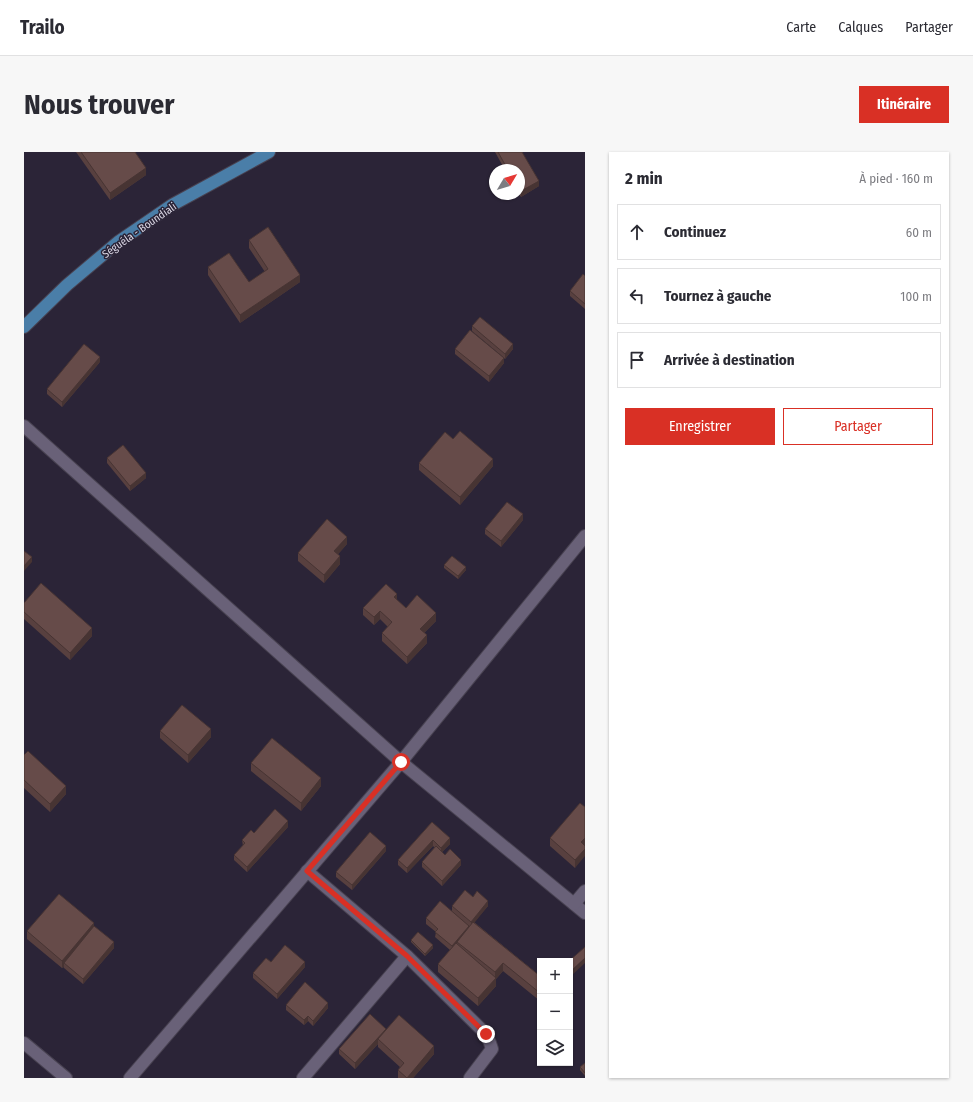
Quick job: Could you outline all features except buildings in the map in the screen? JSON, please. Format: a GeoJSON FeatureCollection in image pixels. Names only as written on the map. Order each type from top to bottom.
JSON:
{"type":"FeatureCollection","features":[{"type":"Feature","properties":{"kind":"main road","name":"Séguéla - Boundiali"},"geometry":{"type":"LineString","coordinates":[[24,327],[67,285],[118,242],[172,205],[269,152]]}},
{"type":"Feature","properties":{"kind":"street"},"geometry":{"type":"LineString","coordinates":[[24,426],[401,762],[585,913]]}},
{"type":"Feature","properties":{"kind":"street"},"geometry":{"type":"LineString","coordinates":[[130,1078],[401,762],[585,536]]}},
{"type":"Feature","properties":{"kind":"street"},"geometry":{"type":"LineString","coordinates":[[307,871],[407,956],[486,1034],[492,1049],[470,1078]]}},
{"type":"Feature","properties":{"kind":"street"},"geometry":{"type":"LineString","coordinates":[[574,904],[585,891]]}},
{"type":"Feature","properties":{"kind":"street"},"geometry":{"type":"LineString","coordinates":[[302,1078],[407,956]]}},
{"type":"Feature","properties":{"kind":"street"},"geometry":{"type":"LineString","coordinates":[[24,1043],[66,1078]]}},
{"type":"Feature","properties":{"kind":"route"},"geometry":{"type":"LineString","coordinates":[[401,762],[307,871],[407,956],[486,1034]]}}]}
